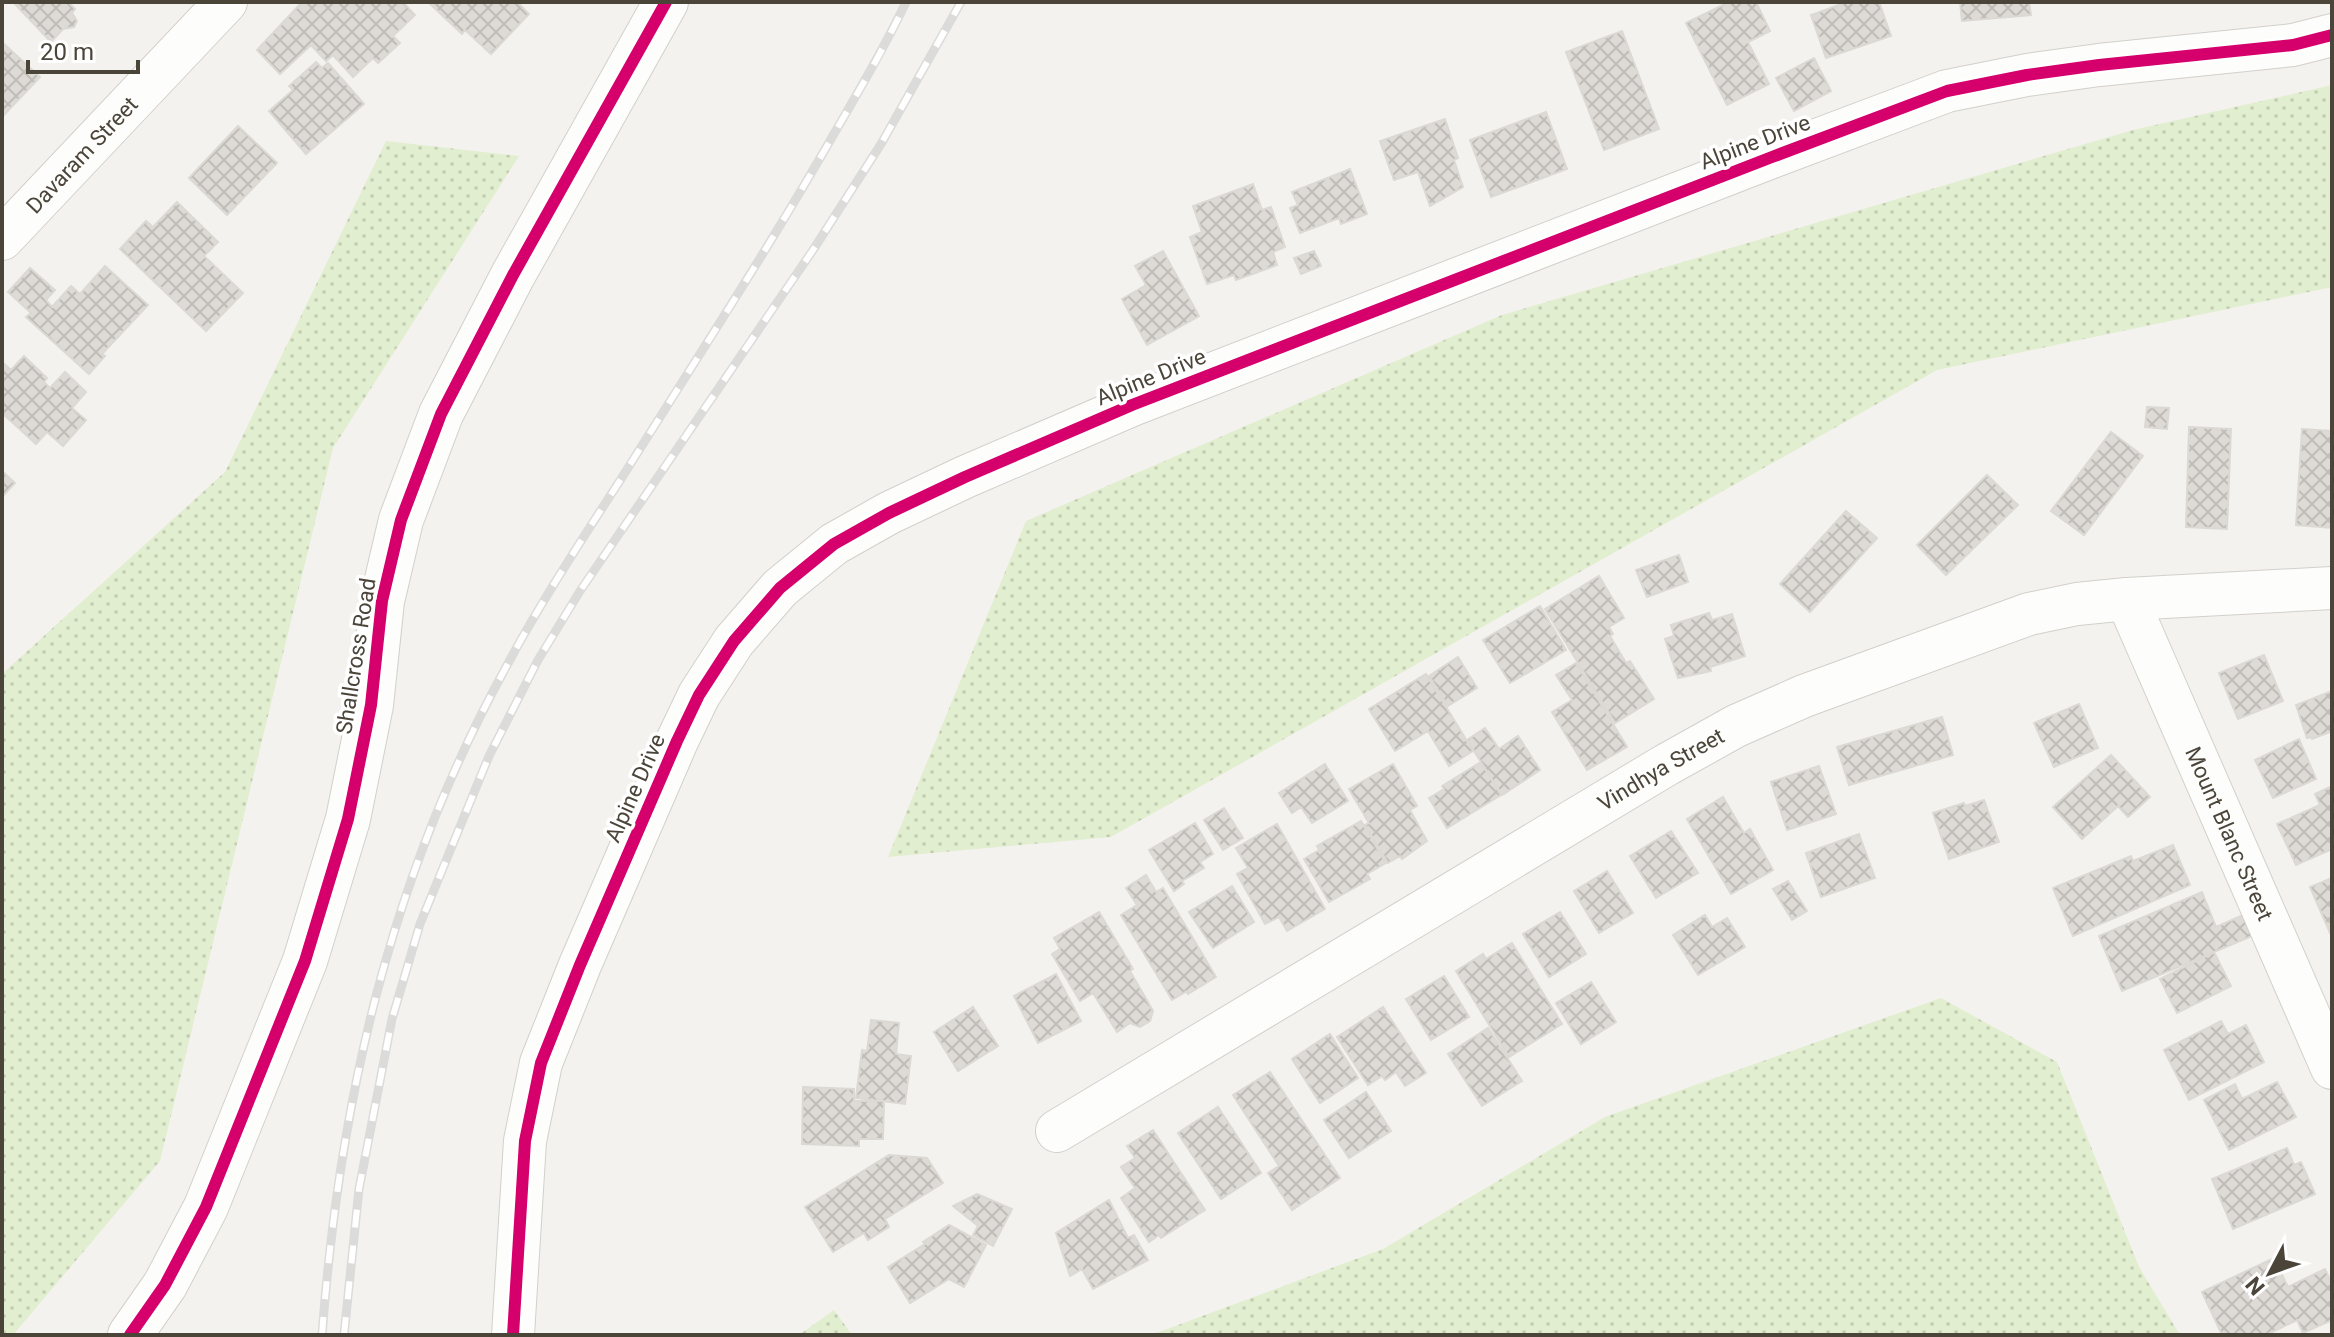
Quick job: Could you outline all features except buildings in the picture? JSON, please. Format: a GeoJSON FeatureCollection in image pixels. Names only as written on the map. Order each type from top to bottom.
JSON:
{"type":"FeatureCollection","features":[{"type":"Feature","properties":{"kind":"street","name":"Davaram Street"},"geometry":{"type":"LineString","coordinates":[[8,222],[226,2]]}},
{"type":"Feature","properties":{"kind":"street","name":"Shallcross Road"},"geometry":{"type":"LineString","coordinates":[[130,1335],[165,1285],[206,1207],[305,961],[348,819],[371,705],[382,601],[401,520],[441,414],[520,261],[666,2]]}},
{"type":"Feature","properties":{"kind":"street","name":"Alpine Drive"},"geometry":{"type":"LineString","coordinates":[[513,1335],[525,1141],[541,1063],[580,965],[699,695],[734,641],[780,588],[834,544],[889,513],[965,477],[1132,405],[1947,91],[2027,75],[2293,45],[2332,35]]}},
{"type":"Feature","properties":{"kind":"street","name":"Vindhya Street"},"geometry":{"type":"LineString","coordinates":[[1057,1131],[1666,765],[1736,726],[1804,696],[2029,614],[2077,604],[2332,588]]}},
{"type":"Feature","properties":{"kind":"street","name":"Mount Blanc Street"},"geometry":{"type":"LineString","coordinates":[[2127,599],[2321,1010],[2332,1068]]}},
{"type":"Feature","properties":{"kind":"green space"},"geometry":{"type":"Polygon","coordinates":[[[2332,85],[2332,287],[1937,370],[1111,837],[888,857],[1026,521],[1502,315],[2133,130],[2332,85]]]}},
{"type":"Feature","properties":{"kind":"green space"},"geometry":{"type":"Polygon","coordinates":[[[386,141],[519,156],[333,448],[160,1161],[13,1335],[2,1335],[2,674],[225,472],[386,141]]]}},
{"type":"Feature","properties":{"kind":"green space"},"geometry":{"type":"Polygon","coordinates":[[[1941,998],[2057,1062],[2139,1267],[2180,1335],[1151,1335],[1383,1249],[1605,1117],[1941,998]]]}},
{"type":"Feature","properties":{"kind":"green space"},"geometry":{"type":"Polygon","coordinates":[[[834,1310],[852,1335],[799,1335],[834,1310]]]}},
{"type":"Feature","properties":{"kind":"railway"},"geometry":{"type":"LineString","coordinates":[[322,1335],[342,1160],[357,1075],[377,992],[430,828],[465,748],[532,620],[783,220],[872,68],[906,2]]}},
{"type":"Feature","properties":{"kind":"railway"},"geometry":{"type":"LineString","coordinates":[[344,1335],[359,1189],[392,1019],[420,924],[489,756],[538,660],[580,591],[813,250],[881,144],[961,2]]}},
{"type":"Feature","properties":{"kind":"cycle path"},"geometry":{"type":"LineString","coordinates":[[130,1335],[165,1285],[206,1207],[305,961],[348,819],[371,705],[382,601],[401,520],[441,414],[513,275],[666,2]]}},
{"type":"Feature","properties":{"kind":"cycle path"},"geometry":{"type":"LineString","coordinates":[[513,1335],[525,1141],[541,1063],[580,965],[699,695],[734,641],[780,588],[834,544],[889,513],[965,477],[1132,405],[1947,91],[2027,75],[2293,45],[2332,35]]}}]}
